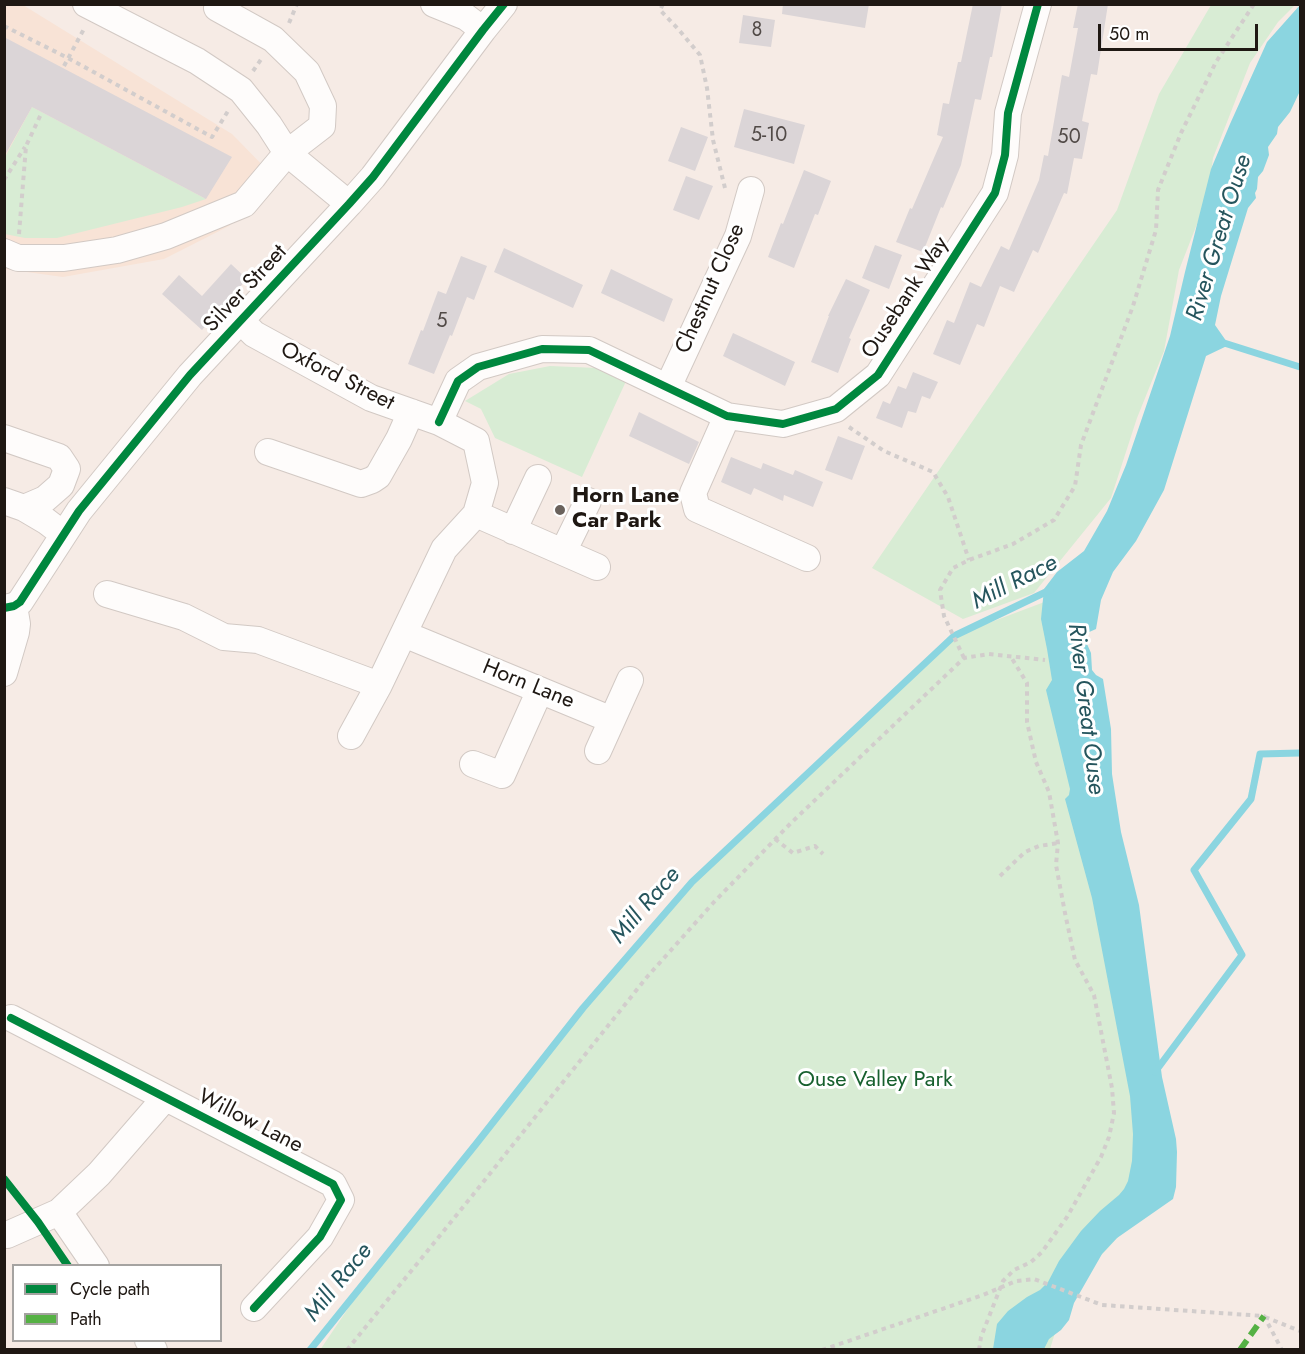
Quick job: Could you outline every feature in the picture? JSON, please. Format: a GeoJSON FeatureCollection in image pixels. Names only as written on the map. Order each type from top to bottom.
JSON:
{"type":"FeatureCollection","features":[{"type":"Feature","properties":{"kind":"street"},"geometry":{"type":"LineString","coordinates":[[434,4],[466,16],[483,30]]}},
{"type":"Feature","properties":{"kind":"street","name":"Silver Street"},"geometry":{"type":"LineString","coordinates":[[13,605],[79,511],[190,375],[373,177],[504,4]]}},
{"type":"Feature","properties":{"kind":"street","name":"Ousebank Way"},"geometry":{"type":"LineString","coordinates":[[439,422],[458,381],[478,367],[542,350],[589,350],[727,416],[783,424],[836,409],[878,375],[995,193],[1005,155],[1008,113],[1038,4]]}},
{"type":"Feature","properties":{"kind":"street"},"geometry":{"type":"LineString","coordinates":[[90,7],[196,61],[241,90],[269,125],[286,153],[350,204]]}},
{"type":"Feature","properties":{"kind":"street"},"geometry":{"type":"LineString","coordinates":[[11,255],[64,258],[117,250],[166,236],[244,204],[286,153],[322,126],[323,106],[308,72],[273,39],[217,8]]}},
{"type":"Feature","properties":{"kind":"street","name":"Chestnut Close"},"geometry":{"type":"LineString","coordinates":[[668,387],[738,236],[739,192]]}},
{"type":"Feature","properties":{"kind":"street","name":"Oxford Street"},"geometry":{"type":"LineString","coordinates":[[241,321],[254,334],[371,398],[439,422]]}},
{"type":"Feature","properties":{"kind":"street"},"geometry":{"type":"LineString","coordinates":[[268,452],[361,484],[378,476],[411,412]]}},
{"type":"Feature","properties":{"kind":"street"},"geometry":{"type":"LineString","coordinates":[[727,416],[693,493],[697,509],[807,558]]}},
{"type":"Feature","properties":{"kind":"street"},"geometry":{"type":"LineString","coordinates":[[351,736],[380,685],[444,549],[476,514],[485,483],[476,441],[439,422]]}},
{"type":"Feature","properties":{"kind":"street"},"geometry":{"type":"LineString","coordinates":[[4,438],[59,458],[67,470],[61,485],[45,499],[14,505]]}},
{"type":"Feature","properties":{"kind":"street"},"geometry":{"type":"LineString","coordinates":[[513,531],[538,478]]}},
{"type":"Feature","properties":{"kind":"street"},"geometry":{"type":"LineString","coordinates":[[563,552],[588,501]]}},
{"type":"Feature","properties":{"kind":"street"},"geometry":{"type":"LineString","coordinates":[[14,505],[45,521],[63,534]]}},
{"type":"Feature","properties":{"kind":"street"},"geometry":{"type":"LineString","coordinates":[[476,514],[597,567]]}},
{"type":"Feature","properties":{"kind":"street"},"geometry":{"type":"LineString","coordinates":[[107,594],[184,617],[224,637],[258,640],[380,685]]}},
{"type":"Feature","properties":{"kind":"street"},"geometry":{"type":"LineString","coordinates":[[4,673],[16,632],[16,615],[13,605]]}},
{"type":"Feature","properties":{"kind":"street","name":"Horn Lane"},"geometry":{"type":"LineString","coordinates":[[404,634],[612,720]]}},
{"type":"Feature","properties":{"kind":"street"},"geometry":{"type":"LineString","coordinates":[[598,751],[630,680]]}},
{"type":"Feature","properties":{"kind":"street"},"geometry":{"type":"LineString","coordinates":[[473,764],[502,775],[540,690]]}},
{"type":"Feature","properties":{"kind":"street","name":"Willow Lane"},"geometry":{"type":"LineString","coordinates":[[11,1018],[333,1184],[341,1200],[320,1237],[254,1308]]}},
{"type":"Feature","properties":{"kind":"street","name":"Willow Lane"},"geometry":{"type":"LineString","coordinates":[[4,1234],[7,1235],[59,1212],[99,1174],[165,1098]]}},
{"type":"Feature","properties":{"kind":"street"},"geometry":{"type":"LineString","coordinates":[[59,1212],[95,1264]]}},
{"type":"Feature","properties":{"kind":"path"},"geometry":{"type":"LineString","coordinates":[[663,4],[660,10],[700,55],[707,88],[713,140],[739,192]]}},
{"type":"Feature","properties":{"kind":"path"},"geometry":{"type":"LineString","coordinates":[[964,658],[944,616],[940,591],[953,568],[1013,544],[1054,520],[1075,486],[1081,445],[1133,306],[1156,230],[1158,190],[1180,133],[1216,62],[1254,4]]}},
{"type":"Feature","properties":{"kind":"path"},"geometry":{"type":"LineString","coordinates":[[64,66],[90,7]]}},
{"type":"Feature","properties":{"kind":"path"},"geometry":{"type":"LineString","coordinates":[[4,26],[68,58],[212,137],[273,39]]}},
{"type":"Feature","properties":{"kind":"path"},"geometry":{"type":"LineString","coordinates":[[4,180],[26,146],[42,112]]}},
{"type":"Feature","properties":{"kind":"path"},"geometry":{"type":"LineString","coordinates":[[11,255],[26,146]]}},
{"type":"Feature","properties":{"kind":"path"},"geometry":{"type":"LineString","coordinates":[[836,409],[844,424],[884,451],[933,472],[948,497],[969,560]]}},
{"type":"Feature","properties":{"kind":"path"},"geometry":{"type":"LineString","coordinates":[[347,1350],[646,977],[775,839],[964,658],[988,654],[1045,660]]}},
{"type":"Feature","properties":{"kind":"path"},"geometry":{"type":"LineString","coordinates":[[979,1350],[981,1337],[999,1288],[1014,1270],[1031,1262],[1042,1252],[1067,1217],[1101,1157],[1109,1137],[1114,1113],[1112,1088],[1094,995],[1075,960],[1067,922],[1056,865],[1058,843],[1049,792],[1036,762],[1027,722],[1027,683],[1011,656]]}},
{"type":"Feature","properties":{"kind":"path"},"geometry":{"type":"LineString","coordinates":[[775,839],[793,853],[815,846],[823,855]]}},
{"type":"Feature","properties":{"kind":"path"},"geometry":{"type":"LineString","coordinates":[[1000,876],[1025,852],[1039,846],[1058,843]]}},
{"type":"Feature","properties":{"kind":"path"},"geometry":{"type":"LineString","coordinates":[[822,1350],[983,1295],[1016,1281],[1034,1279],[1102,1305],[1264,1316],[1300,1331]]}},
{"type":"Feature","properties":{"kind":"path"},"geometry":{"type":"LineString","coordinates":[[1264,1316],[1282,1350]]}},
{"type":"Feature","properties":{"kind":"shaded area"},"geometry":{"type":"Polygon","coordinates":[[[4,5],[23,5],[232,134],[279,182],[229,226],[164,259],[63,277],[5,269],[4,5]]]}},
{"type":"Feature","properties":{"kind":"green space"},"geometry":{"type":"Polygon","coordinates":[[[1211,5],[1295,5],[1278,22],[1250,63],[1213,158],[1208,196],[1179,270],[1164,351],[1137,418],[1111,498],[1034,593],[963,619],[872,568],[1117,210],[1159,94],[1211,5]]]}},
{"type":"Feature","properties":{"kind":"green space"},"geometry":{"type":"Polygon","coordinates":[[[32,107],[206,199],[57,238],[25,238],[5,234],[5,157],[32,107]]]}},
{"type":"Feature","properties":{"kind":"green space"},"geometry":{"type":"Polygon","coordinates":[[[550,366],[597,368],[627,379],[582,477],[495,438],[481,409],[465,401],[509,374],[550,366]]]}},
{"type":"Feature","properties":{"kind":"green space","name":"Ouse Valley Park"},"geometry":{"type":"Polygon","coordinates":[[[1055,598],[1170,1181],[1068,1291],[1050,1349],[320,1350],[372,1273],[583,1008],[692,882],[954,636],[1055,598]]]}},
{"type":"Feature","properties":{"kind":"water","name":"River Great Ouse"},"geometry":{"type":"Polygon","coordinates":[[[1300,5],[1300,91],[1268,147],[1269,155],[1258,177],[1256,198],[1248,208],[1221,296],[1215,325],[1229,345],[1206,356],[1164,490],[1136,541],[1113,572],[1101,600],[1096,629],[1087,633],[1092,670],[1103,679],[1111,729],[1112,774],[1121,832],[1139,905],[1162,1077],[1176,1139],[1176,1187],[1173,1199],[1117,1238],[1102,1254],[1074,1303],[1069,1320],[1049,1339],[1044,1349],[993,1349],[997,1324],[1008,1311],[1048,1282],[1059,1261],[1081,1231],[1124,1189],[1132,1161],[1133,1134],[1130,1096],[1092,898],[1065,799],[1070,789],[1046,690],[1052,680],[1041,619],[1044,589],[1057,572],[1084,551],[1107,511],[1126,465],[1170,336],[1211,169],[1267,42],[1300,5]]]}},
{"type":"Feature","properties":{"kind":"building"},"geometry":{"type":"Polygon","coordinates":[[[783,4],[869,4],[865,28],[782,14],[783,4]]]}},
{"type":"Feature","properties":{"kind":"building"},"geometry":{"type":"Polygon","coordinates":[[[973,4],[1002,4],[992,57],[990,57],[981,100],[975,99],[961,165],[923,252],[896,242],[943,137],[937,135],[943,103],[949,104],[958,62],[961,62],[973,4]]]}},
{"type":"Feature","properties":{"kind":"building"},"geometry":{"type":"Polygon","coordinates":[[[1078,4],[1108,4],[1097,75],[1091,74],[1082,121],[1089,123],[1082,159],[1074,158],[1067,194],[1064,193],[1038,253],[1033,250],[1014,292],[1000,286],[984,327],[977,324],[960,365],[933,354],[947,320],[954,323],[970,282],[981,287],[1001,246],[1009,250],[1039,180],[1044,155],[1048,156],[1062,75],[1069,77],[1078,28],[1073,28],[1078,4]]]}},
{"type":"Feature","properties":{"kind":"building"},"geometry":{"type":"Polygon","coordinates":[[[743,15],[775,20],[771,47],[739,43],[743,15]]]}},
{"type":"Feature","properties":{"kind":"building"},"geometry":{"type":"Polygon","coordinates":[[[4,37],[232,157],[206,199],[32,107],[4,157],[4,37]]]}},
{"type":"Feature","properties":{"kind":"building"},"geometry":{"type":"Polygon","coordinates":[[[744,109],[805,125],[794,164],[734,147],[744,109]]]}},
{"type":"Feature","properties":{"kind":"building"},"geometry":{"type":"Polygon","coordinates":[[[681,127],[708,137],[695,171],[668,161],[681,127]]]}},
{"type":"Feature","properties":{"kind":"building"},"geometry":{"type":"Polygon","coordinates":[[[804,170],[831,181],[818,215],[815,214],[794,268],[768,257],[804,170]]]}},
{"type":"Feature","properties":{"kind":"building"},"geometry":{"type":"Polygon","coordinates":[[[686,176],[713,186],[699,220],[673,210],[686,176]]]}},
{"type":"Feature","properties":{"kind":"building"},"geometry":{"type":"Polygon","coordinates":[[[875,245],[902,255],[889,289],[862,278],[875,245]]]}},
{"type":"Feature","properties":{"kind":"building"},"geometry":{"type":"Polygon","coordinates":[[[504,248],[583,285],[573,308],[494,272],[504,248]]]}},
{"type":"Feature","properties":{"kind":"building"},"geometry":{"type":"Polygon","coordinates":[[[461,256],[487,266],[474,300],[467,297],[434,374],[408,364],[438,291],[446,294],[461,256]]]}},
{"type":"Feature","properties":{"kind":"building"},"geometry":{"type":"Polygon","coordinates":[[[231,264],[247,279],[202,330],[162,294],[179,275],[202,296],[231,264]]]}},
{"type":"Feature","properties":{"kind":"building"},"geometry":{"type":"Polygon","coordinates":[[[611,269],[673,299],[664,322],[601,293],[611,269]]]}},
{"type":"Feature","properties":{"kind":"building"},"geometry":{"type":"Polygon","coordinates":[[[846,279],[870,290],[849,338],[851,339],[838,373],[811,362],[828,316],[846,279]]]}},
{"type":"Feature","properties":{"kind":"building"},"geometry":{"type":"Polygon","coordinates":[[[733,333],[795,362],[785,386],[723,356],[733,333]]]}},
{"type":"Feature","properties":{"kind":"building"},"geometry":{"type":"Polygon","coordinates":[[[913,372],[938,382],[930,399],[922,396],[916,413],[908,411],[902,428],[876,418],[883,401],[890,404],[898,386],[906,389],[913,372]]]}},
{"type":"Feature","properties":{"kind":"building"},"geometry":{"type":"Polygon","coordinates":[[[639,412],[699,442],[689,464],[629,436],[639,412]]]}},
{"type":"Feature","properties":{"kind":"building"},"geometry":{"type":"Polygon","coordinates":[[[838,436],[865,446],[852,480],[825,470],[838,436]]]}},
{"type":"Feature","properties":{"kind":"building"},"geometry":{"type":"Polygon","coordinates":[[[731,457],[761,469],[763,463],[793,475],[795,470],[823,482],[813,507],[784,495],[783,501],[754,488],[751,495],[721,482],[731,457]]]}},
{"type":"Feature","properties":{"kind":"waterway"},"geometry":{"type":"LineString","coordinates":[[1221,342],[1300,367]]}},
{"type":"Feature","properties":{"kind":"waterway","name":"Mill Race"},"geometry":{"type":"LineString","coordinates":[[310,1350],[583,1008],[692,882],[954,636],[1050,590]]}},
{"type":"Feature","properties":{"kind":"waterway"},"geometry":{"type":"LineString","coordinates":[[1155,1072],[1242,955],[1194,870],[1251,799],[1260,754],[1300,753]]}},
{"type":"Feature","properties":{"kind":"marked path"},"geometry":{"type":"LineString","coordinates":[[1240,1350],[1264,1316]]}},
{"type":"Feature","properties":{"kind":"cycle path"},"geometry":{"type":"LineString","coordinates":[[4,608],[20,602],[79,511],[190,375],[373,177],[504,4]]}},
{"type":"Feature","properties":{"kind":"cycle path"},"geometry":{"type":"LineString","coordinates":[[439,422],[458,381],[478,367],[542,349],[589,350],[727,416],[783,424],[836,409],[878,375],[995,193],[1005,155],[1008,113],[1038,4]]}},
{"type":"Feature","properties":{"kind":"cycle path"},"geometry":{"type":"LineString","coordinates":[[11,1018],[333,1184],[341,1200],[320,1237],[254,1308]]}},
{"type":"Feature","properties":{"kind":"cycle path"},"geometry":{"type":"LineString","coordinates":[[4,1179],[38,1222],[67,1264]]}},
{"type":"Feature","properties":{"kind":"place","name":"Horn Lane Car Park"},"geometry":{"type":"Point","coordinates":[560,510]}}]}
